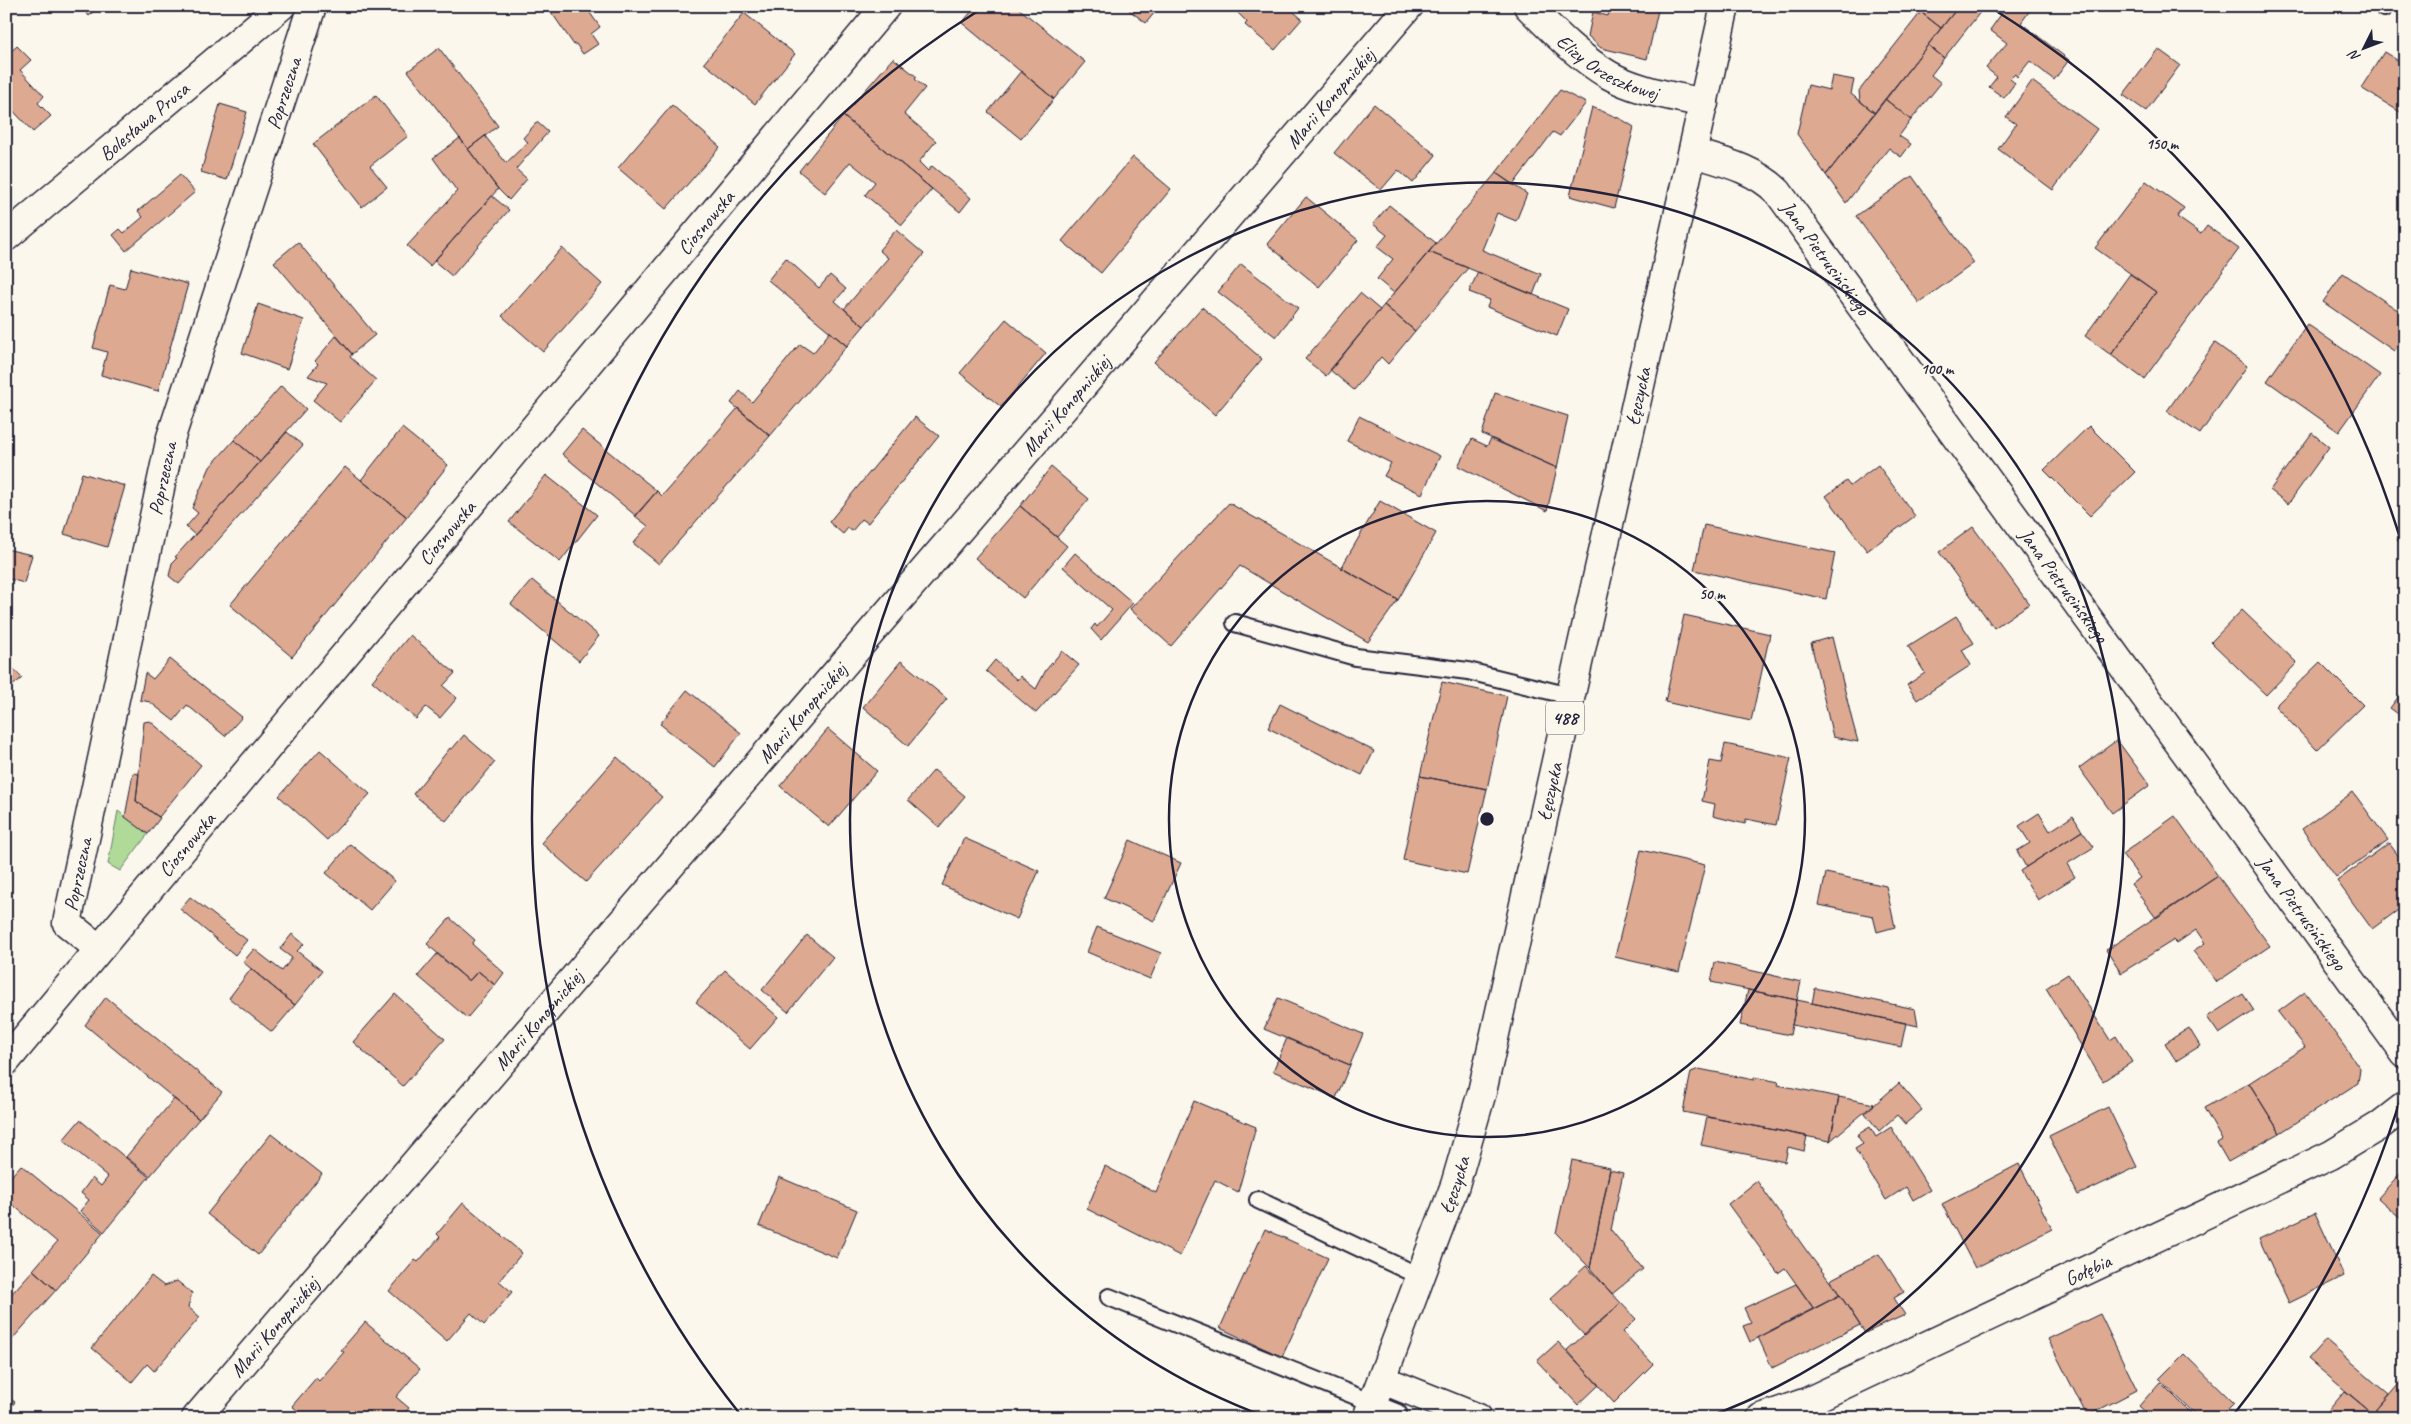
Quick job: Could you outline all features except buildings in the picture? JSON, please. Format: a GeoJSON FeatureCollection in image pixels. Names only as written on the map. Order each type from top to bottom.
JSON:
{"type":"FeatureCollection","features":[{"type":"Feature","properties":{"kind":"street","name":"Bolesława Prusa"},"geometry":{"type":"LineString","coordinates":[[6,237],[281,6]]}},
{"type":"Feature","properties":{"kind":"street","name":"Poprzeczna"},"geometry":{"type":"LineString","coordinates":[[100,949],[68,923],[171,437],[312,6]]}},
{"type":"Feature","properties":{"kind":"street","name":"Ciosnowska"},"geometry":{"type":"LineString","coordinates":[[6,1061],[886,6]]}},
{"type":"Feature","properties":{"kind":"street","name":"Marii Konopnickiej"},"geometry":{"type":"LineString","coordinates":[[196,1418],[1408,6]]}},
{"type":"Feature","properties":{"kind":"street","name":"Elizy Orzeszkowej"},"geometry":{"type":"LineString","coordinates":[[1528,6],[1584,59],[1611,76],[1652,91],[1704,103]]}},
{"type":"Feature","properties":{"kind":"street","name":"Łęczycka"},"geometry":{"type":"LineString","coordinates":[[1380,1403],[1421,1277],[1455,1185],[1482,1092],[1694,153],[1725,6]]}},
{"type":"Feature","properties":{"kind":"street","name":"Jana Pietrusińskiego"},"geometry":{"type":"LineString","coordinates":[[1694,153],[1742,168],[1767,181],[1778,192],[2405,1054]]}},
{"type":"Feature","properties":{"kind":"street","name":"Gołębia"},"geometry":{"type":"LineString","coordinates":[[1761,1418],[1807,1402],[2331,1155],[2379,1126],[2405,1106]]}},
{"type":"Feature","properties":{"kind":"street"},"geometry":{"type":"LineString","coordinates":[[1380,1403],[1475,1417]]}},
{"type":"Feature","properties":{"kind":"lane"},"geometry":{"type":"LineString","coordinates":[[1235,623],[1356,656],[1468,671],[1570,696]]}},
{"type":"Feature","properties":{"kind":"lane"},"geometry":{"type":"LineString","coordinates":[[1258,1200],[1421,1277]]}},
{"type":"Feature","properties":{"kind":"lane"},"geometry":{"type":"LineString","coordinates":[[1109,1297],[1380,1403]]}},
{"type":"Feature","properties":{"kind":"green space"},"geometry":{"type":"Polygon","coordinates":[[[118,811],[148,834],[120,871],[108,864],[118,811]]]}}]}
